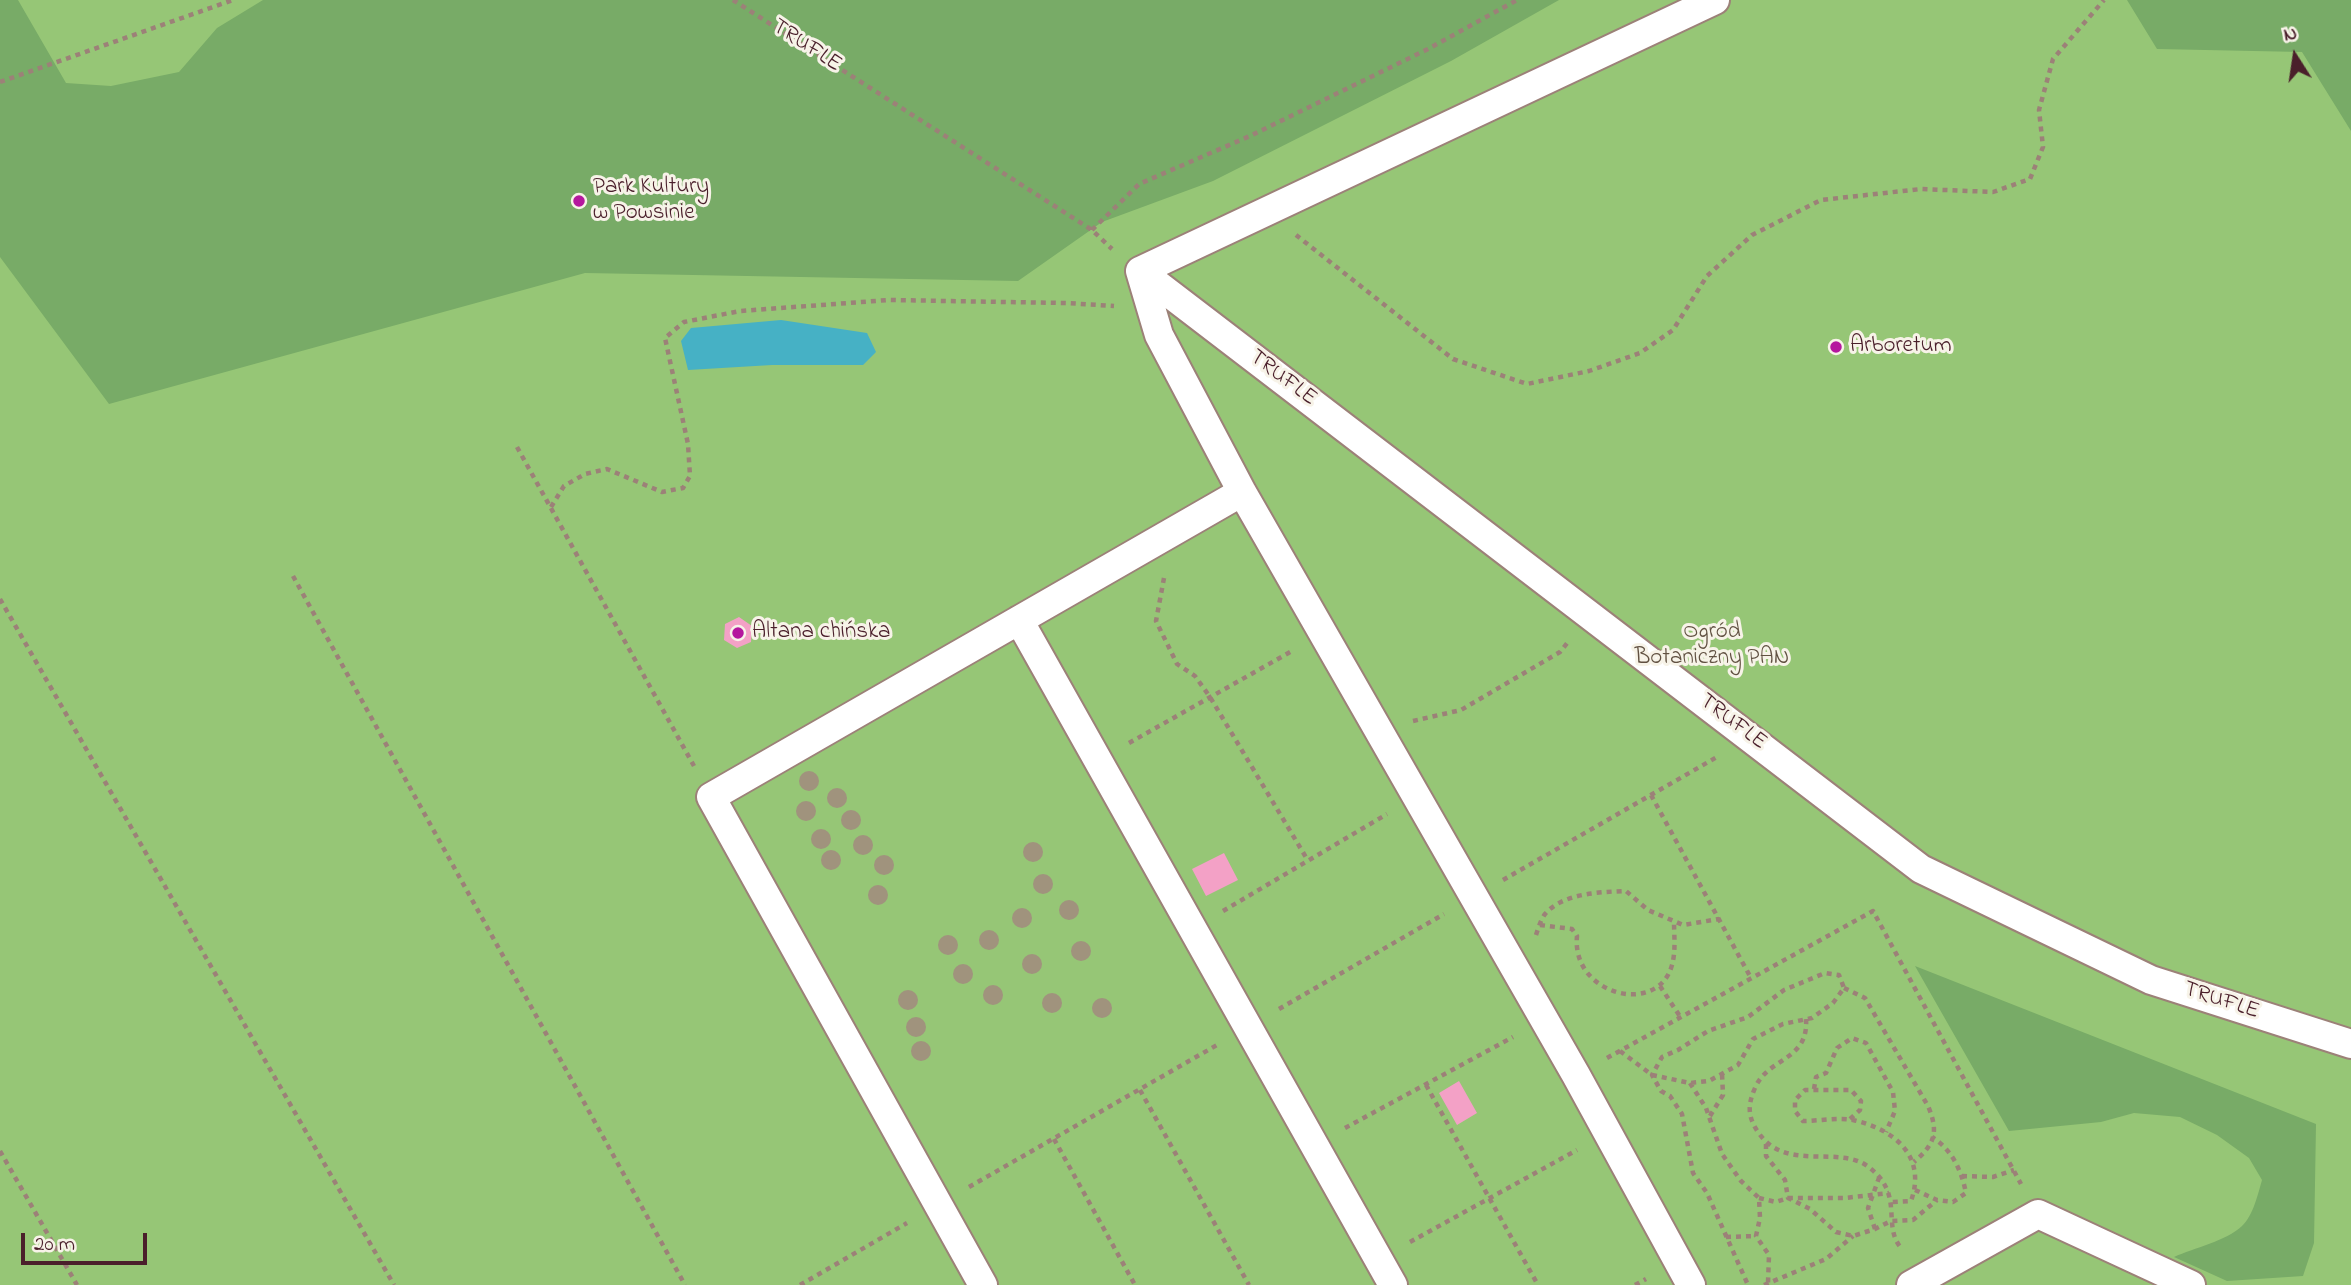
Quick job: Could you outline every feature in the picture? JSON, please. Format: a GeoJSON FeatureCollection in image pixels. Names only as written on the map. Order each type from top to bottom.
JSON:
{"type":"FeatureCollection","features":[{"type":"Feature","properties":{"kind":"street"},"geometry":{"type":"LineString","coordinates":[[1691,1285],[1576,1076],[1242,492],[1159,335],[1140,271],[1715,0]]}},
{"type":"Feature","properties":{"kind":"street","name":"TRUFLE"},"geometry":{"type":"LineString","coordinates":[[1140,271],[1921,869],[2151,980],[2351,1044]]}},
{"type":"Feature","properties":{"kind":"street"},"geometry":{"type":"LineString","coordinates":[[983,1285],[711,797],[1242,492]]}},
{"type":"Feature","properties":{"kind":"street"},"geometry":{"type":"LineString","coordinates":[[1019,620],[1392,1285]]}},
{"type":"Feature","properties":{"kind":"street"},"geometry":{"type":"LineString","coordinates":[[1910,1285],[2038,1214],[2191,1285]]}},
{"type":"Feature","properties":{"kind":"path"},"geometry":{"type":"LineString","coordinates":[[0,82],[233,0]]}},
{"type":"Feature","properties":{"kind":"path","name":"TRUFLE"},"geometry":{"type":"LineString","coordinates":[[733,0],[1092,230],[1139,184],[1262,131],[1428,49],[1517,0]]}},
{"type":"Feature","properties":{"kind":"path"},"geometry":{"type":"LineString","coordinates":[[1268,211],[1319,256],[1453,359],[1528,384],[1589,371],[1640,353],[1673,330],[1707,276],[1752,235],[1821,200],[1921,189],[1993,192],[2030,179],[2043,147],[2039,110],[2053,59],[2104,0]]}},
{"type":"Feature","properties":{"kind":"path"},"geometry":{"type":"LineString","coordinates":[[551,507],[564,486],[585,474],[607,469],[662,492],[683,488],[690,476],[688,444],[665,338],[684,322],[740,311],[888,300],[1066,303],[1150,308]]}},
{"type":"Feature","properties":{"kind":"path"},"geometry":{"type":"LineString","coordinates":[[517,447],[711,797]]}},
{"type":"Feature","properties":{"kind":"path"},"geometry":{"type":"LineString","coordinates":[[1165,537],[1168,557],[1156,621],[1177,664],[1195,676],[1210,697],[1307,859]]}},
{"type":"Feature","properties":{"kind":"path"},"geometry":{"type":"LineString","coordinates":[[293,576],[685,1285]]}},
{"type":"Feature","properties":{"kind":"path"},"geometry":{"type":"LineString","coordinates":[[0,599],[394,1285]]}},
{"type":"Feature","properties":{"kind":"path"},"geometry":{"type":"LineString","coordinates":[[1378,729],[1461,710],[1560,652],[1590,614]]}},
{"type":"Feature","properties":{"kind":"path"},"geometry":{"type":"LineString","coordinates":[[1098,761],[1323,633]]}},
{"type":"Feature","properties":{"kind":"path"},"geometry":{"type":"LineString","coordinates":[[1651,795],[1751,978]]}},
{"type":"Feature","properties":{"kind":"path"},"geometry":{"type":"LineString","coordinates":[[1192,928],[1417,797]]}},
{"type":"Feature","properties":{"kind":"path"},"geometry":{"type":"LineString","coordinates":[[1513,966],[1530,956],[1545,914],[1564,902],[1595,892],[1626,891],[1648,909],[1683,925],[1719,919]]}},
{"type":"Feature","properties":{"kind":"path"},"geometry":{"type":"LineString","coordinates":[[1576,1076],[1873,911],[2038,1214]]}},
{"type":"Feature","properties":{"kind":"path"},"geometry":{"type":"LineString","coordinates":[[1540,925],[1572,929],[1577,936],[1575,950],[1593,981],[1613,993],[1643,993],[1660,986],[1672,967],[1674,921]]}},
{"type":"Feature","properties":{"kind":"path"},"geometry":{"type":"LineString","coordinates":[[1652,1075],[1662,1056],[1678,1050],[1708,1031],[1748,1017],[1784,990],[1825,973],[1839,975],[1844,988],[1865,998],[1936,1124],[1928,1150],[1914,1162]]}},
{"type":"Feature","properties":{"kind":"path"},"geometry":{"type":"LineString","coordinates":[[1660,986],[1681,1017]]}},
{"type":"Feature","properties":{"kind":"path"},"geometry":{"type":"LineString","coordinates":[[1652,1075],[1690,1083],[1709,1081],[1738,1065],[1753,1039],[1783,1024],[1812,1018],[1833,1003],[1844,988]]}},
{"type":"Feature","properties":{"kind":"path"},"geometry":{"type":"LineString","coordinates":[[1806,1019],[1807,1033],[1800,1048],[1757,1082],[1748,1105],[1752,1124],[1766,1144],[1795,1155],[1851,1159],[1868,1166],[1889,1193],[1892,1202],[1891,1220],[1898,1245],[1910,1257],[1935,1271]]}},
{"type":"Feature","properties":{"kind":"path"},"geometry":{"type":"LineString","coordinates":[[1314,1146],[1544,1020]]}},
{"type":"Feature","properties":{"kind":"path"},"geometry":{"type":"LineString","coordinates":[[1814,1089],[1816,1077],[1826,1073],[1837,1048],[1852,1038],[1866,1043],[1894,1092],[1895,1111],[1886,1132]]}},
{"type":"Feature","properties":{"kind":"path"},"geometry":{"type":"LineString","coordinates":[[1620,1051],[1652,1075],[1661,1091],[1670,1096],[1682,1114],[1693,1173],[1707,1193],[1748,1285]]}},
{"type":"Feature","properties":{"kind":"path"},"geometry":{"type":"LineString","coordinates":[[1709,1116],[1723,1095],[1722,1074]]}},
{"type":"Feature","properties":{"kind":"path"},"geometry":{"type":"LineString","coordinates":[[1690,1083],[1706,1108],[1722,1154],[1741,1181],[1759,1198],[1776,1202],[1788,1198],[1889,1193]]}},
{"type":"Feature","properties":{"kind":"path"},"geometry":{"type":"LineString","coordinates":[[1426,1084],[1538,1285]]}},
{"type":"Feature","properties":{"kind":"path"},"geometry":{"type":"LineString","coordinates":[[1140,1090],[1249,1285]]}},
{"type":"Feature","properties":{"kind":"path"},"geometry":{"type":"LineString","coordinates":[[1850,1119],[1860,1110],[1861,1101],[1851,1090],[1805,1090],[1795,1100],[1795,1111],[1803,1121],[1850,1119],[1881,1129],[1902,1143],[1914,1162],[1915,1190],[1911,1201],[1892,1202]]}},
{"type":"Feature","properties":{"kind":"path"},"geometry":{"type":"LineString","coordinates":[[1378,1260],[1608,1133]]}},
{"type":"Feature","properties":{"kind":"path"},"geometry":{"type":"LineString","coordinates":[[1915,1190],[1937,1200],[1953,1202],[1966,1193],[1962,1176],[1946,1146],[1932,1137]]}},
{"type":"Feature","properties":{"kind":"path"},"geometry":{"type":"LineString","coordinates":[[1054,1139],[1135,1285]]}},
{"type":"Feature","properties":{"kind":"path"},"geometry":{"type":"LineString","coordinates":[[1766,1144],[1766,1156],[1785,1180],[1788,1198]]}},
{"type":"Feature","properties":{"kind":"path"},"geometry":{"type":"LineString","coordinates":[[0,1151],[77,1285]]}},
{"type":"Feature","properties":{"kind":"path"},"geometry":{"type":"LineString","coordinates":[[1962,1176],[1993,1177],[2014,1170]]}},
{"type":"Feature","properties":{"kind":"path"},"geometry":{"type":"LineString","coordinates":[[1875,1229],[1868,1208],[1879,1177]]}},
{"type":"Feature","properties":{"kind":"path"},"geometry":{"type":"LineString","coordinates":[[1759,1198],[1760,1218],[1756,1236],[1769,1255],[1766,1284],[1826,1259],[1853,1236],[1891,1220],[1913,1220],[1937,1200]]}},
{"type":"Feature","properties":{"kind":"path"},"geometry":{"type":"LineString","coordinates":[[1788,1198],[1810,1209],[1836,1232],[1853,1236]]}},
{"type":"Feature","properties":{"kind":"path"},"geometry":{"type":"LineString","coordinates":[[1726,1237],[1756,1236]]}},
{"type":"Feature","properties":{"kind":"green space","name":"Ogród Botaniczny PAN"},"geometry":{"type":"Polygon","coordinates":[[[0,0],[2351,0],[2351,1285],[0,1285],[0,0]]]}},
{"type":"Feature","properties":{"kind":"green space","name":"Park Kultury w Powsinie"},"geometry":{"type":"Polygon","coordinates":[[[0,0],[18,0],[66,83],[111,86],[179,72],[217,28],[263,0],[1559,0],[1451,61],[1213,181],[1102,222],[1018,281],[585,273],[109,404],[0,257],[0,0]]]}},
{"type":"Feature","properties":{"kind":"green space"},"geometry":{"type":"Polygon","coordinates":[[[2127,0],[2351,0],[2351,131],[2302,52],[2157,49],[2127,0]]]}},
{"type":"Feature","properties":{"kind":"green space"},"geometry":{"type":"Polygon","coordinates":[[[1915,966],[2316,1124],[2314,1243],[2303,1276],[2227,1281],[2174,1257],[2235,1231],[2246,1222],[2255,1204],[2262,1180],[2249,1158],[2217,1135],[2180,1117],[2134,1113],[2101,1122],[2009,1131],[1915,966]]]}},
{"type":"Feature","properties":{"kind":"water"},"geometry":{"type":"Polygon","coordinates":[[[781,320],[867,333],[876,352],[863,365],[772,365],[688,370],[681,341],[691,328],[781,320]]]}},
{"type":"Feature","properties":{"kind":"building","name":"Altana chińska"},"geometry":{"type":"Polygon","coordinates":[[[739,617],[752,626],[751,642],[737,648],[724,640],[725,624],[739,617]]]}},
{"type":"Feature","properties":{"kind":"building"},"geometry":{"type":"Polygon","coordinates":[[[1224,853],[1238,880],[1206,896],[1192,869],[1224,853]]]}},
{"type":"Feature","properties":{"kind":"building"},"geometry":{"type":"Polygon","coordinates":[[[1459,1081],[1477,1113],[1457,1125],[1439,1093],[1459,1081]]]}},
{"type":"Feature","properties":{"kind":"place","name":"Park Kultury w Powsinie"},"geometry":{"type":"Point","coordinates":[579,201]}},
{"type":"Feature","properties":{"kind":"place","name":"Arboretum"},"geometry":{"type":"Point","coordinates":[1836,347]}},
{"type":"Feature","properties":{"kind":"place","name":"Altana chińska"},"geometry":{"type":"Point","coordinates":[738,633]}}]}
